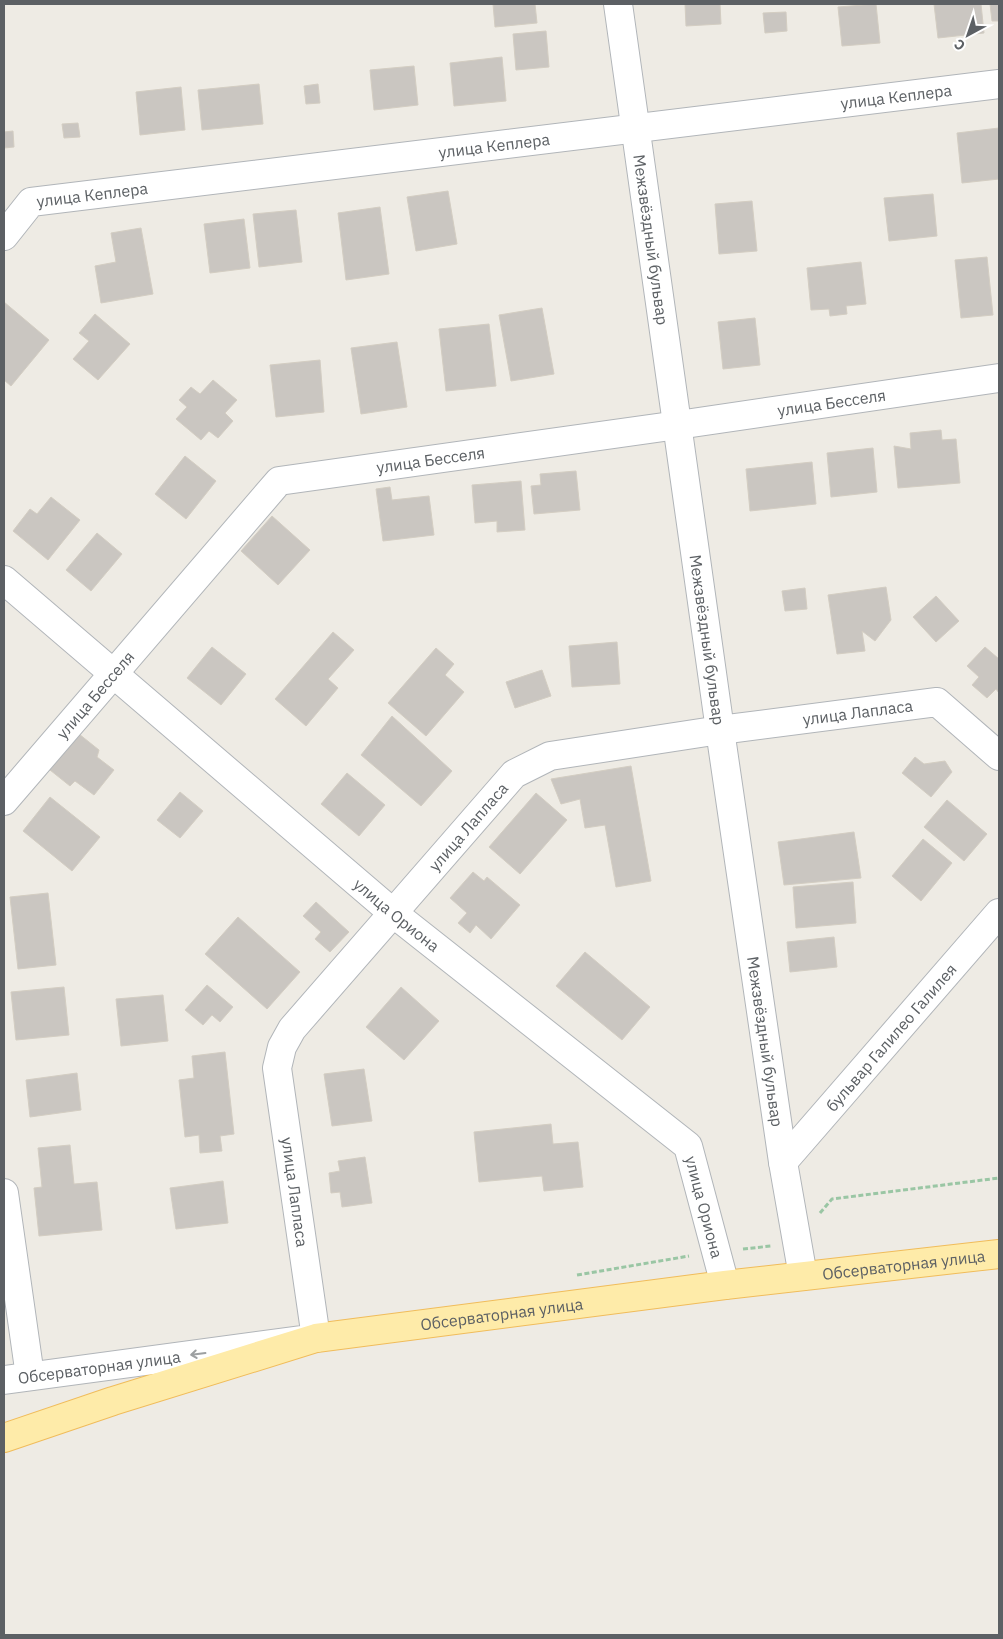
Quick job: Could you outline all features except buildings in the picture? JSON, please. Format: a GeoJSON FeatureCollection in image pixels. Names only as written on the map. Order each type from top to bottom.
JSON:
{"type":"FeatureCollection","features":[{"type":"Feature","properties":{"kind":"main road","name":"Обсерваторная улица"},"geometry":{"type":"LineString","coordinates":[[316,1338],[724,1285],[999,1254]]}},
{"type":"Feature","properties":{"kind":"main road"},"geometry":{"type":"LineString","coordinates":[[4,1438],[113,1401],[316,1338]]}},
{"type":"Feature","properties":{"kind":"street","name":"Межзвёздный бульвар"},"geometry":{"type":"LineString","coordinates":[[618,4],[720,730],[783,1162],[802,1276]]}},
{"type":"Feature","properties":{"kind":"street","name":"улица Кеплера"},"geometry":{"type":"LineString","coordinates":[[4,236],[31,202],[999,84]]}},
{"type":"Feature","properties":{"kind":"street","name":"улица Бесселя"},"geometry":{"type":"LineString","coordinates":[[4,801],[279,481],[999,378]]}},
{"type":"Feature","properties":{"kind":"street","name":"улица Ориона"},"geometry":{"type":"LineString","coordinates":[[4,580],[393,913],[688,1146],[724,1285]]}},
{"type":"Feature","properties":{"kind":"street","name":"улица Лапласа"},"geometry":{"type":"LineString","coordinates":[[316,1338],[277,1068],[282,1046],[292,1029],[514,774],[550,756],[720,730],[937,702],[999,756]]}},
{"type":"Feature","properties":{"kind":"street","name":"бульвар Галилео Галилея"},"geometry":{"type":"LineString","coordinates":[[783,1162],[999,913]]}},
{"type":"Feature","properties":{"kind":"street"},"geometry":{"type":"LineString","coordinates":[[4,1194],[17,1378]]}},
{"type":"Feature","properties":{"kind":"street","name":"Обсерваторная улица"},"geometry":{"type":"LineString","coordinates":[[17,1378],[316,1338]]}},
{"type":"Feature","properties":{"kind":"path"},"geometry":{"type":"LineString","coordinates":[[797,1243],[832,1199],[999,1178]]}}]}
